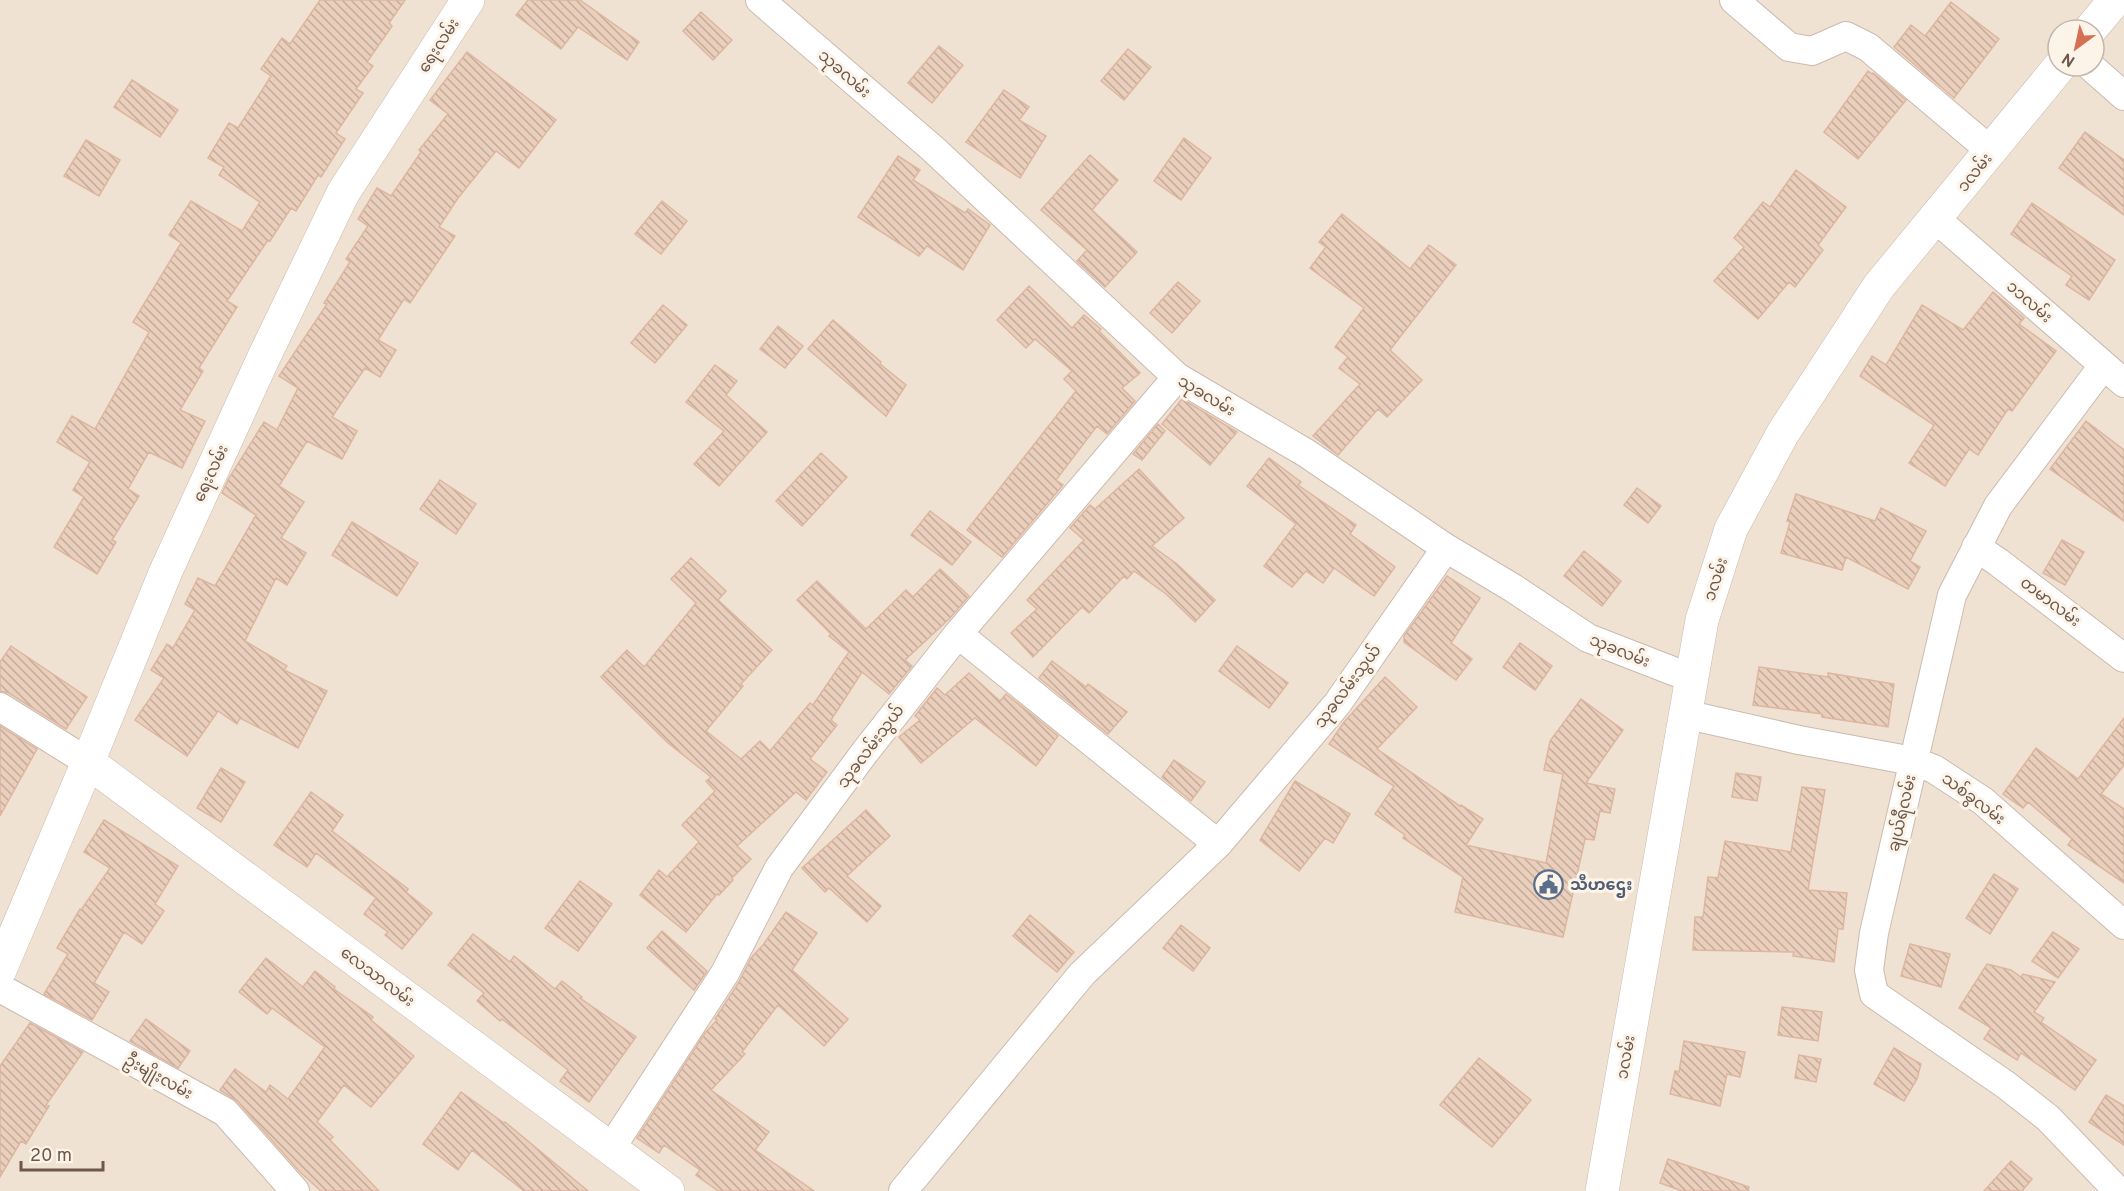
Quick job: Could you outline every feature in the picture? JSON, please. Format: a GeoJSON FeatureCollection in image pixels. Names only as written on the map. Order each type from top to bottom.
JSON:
{"type":"FeatureCollection","features":[{"type":"Feature","properties":{"kind":"street","name":"ရေးလမ်း"},"geometry":{"type":"LineString","coordinates":[[0,970],[166,571],[263,359],[343,193],[468,0]]}},
{"type":"Feature","properties":{"kind":"street","name":"သုခလမ်း"},"geometry":{"type":"LineString","coordinates":[[760,0],[932,148],[1177,377],[1306,453],[1446,548],[1513,588],[1588,638],[1691,678]]}},
{"type":"Feature","properties":{"kind":"street"},"geometry":{"type":"LineString","coordinates":[[1734,0],[1789,47],[1812,51],[1846,36],[1868,47],[1991,151]]}},
{"type":"Feature","properties":{"kind":"street"},"geometry":{"type":"LineString","coordinates":[[2100,18],[2115,0]]}},
{"type":"Feature","properties":{"kind":"street","name":"၁လမ်း"},"geometry":{"type":"LineString","coordinates":[[1602,1191],[1702,620],[1731,528],[1783,433],[1880,286],[2050,78]]}},
{"type":"Feature","properties":{"kind":"street"},"geometry":{"type":"LineString","coordinates":[[2104,78],[2124,96]]}},
{"type":"Feature","properties":{"kind":"street","name":"၁၁လမ်း"},"geometry":{"type":"LineString","coordinates":[[1936,219],[2113,374]]}},
{"type":"Feature","properties":{"kind":"street","name":"ချယ်ရီလမ်း"},"geometry":{"type":"LineString","coordinates":[[2113,374],[1998,506],[1952,595],[1874,933],[1869,970],[1874,994],[2006,1085],[2048,1118],[2118,1191]]}},
{"type":"Feature","properties":{"kind":"street","name":"သုခလမ်းသွယ်"},"geometry":{"type":"LineString","coordinates":[[611,1148],[725,973],[779,868],[865,752],[958,634],[1177,377]]}},
{"type":"Feature","properties":{"kind":"street","name":"တမာလမ်း"},"geometry":{"type":"LineString","coordinates":[[1976,547],[2124,658]]}},
{"type":"Feature","properties":{"kind":"street","name":"သုခလမ်းသွယ်"},"geometry":{"type":"LineString","coordinates":[[903,1191],[1082,974],[1218,844],[1337,704],[1446,548]]}},
{"type":"Feature","properties":{"kind":"street"},"geometry":{"type":"LineString","coordinates":[[958,634],[1218,844]]}},
{"type":"Feature","properties":{"kind":"street"},"geometry":{"type":"LineString","coordinates":[[0,707],[88,762]]}},
{"type":"Feature","properties":{"kind":"street","name":"သစ်ခွလမ်း"},"geometry":{"type":"LineString","coordinates":[[1684,714],[1799,740],[1913,761],[1934,769],[1983,801],[2124,925]]}},
{"type":"Feature","properties":{"kind":"street","name":"လေသာလမ်း"},"geometry":{"type":"LineString","coordinates":[[88,762],[668,1191]]}},
{"type":"Feature","properties":{"kind":"street","name":"ဦးမျိုးလမ်း"},"geometry":{"type":"LineString","coordinates":[[0,988],[225,1112],[295,1191]]}},
{"type":"Feature","properties":{"kind":"shaded area"},"geometry":{"type":"Polygon","coordinates":[[[0,0],[2124,0],[2124,1191],[0,1191],[0,0]]]}},
{"type":"Feature","properties":{"kind":"building"},"geometry":{"type":"Polygon","coordinates":[[[320,0],[405,0],[389,23],[392,26],[367,62],[373,66],[356,89],[363,93],[336,133],[345,139],[321,177],[318,175],[296,211],[291,208],[227,301],[237,307],[199,368],[203,371],[180,410],[205,421],[182,468],[149,452],[128,489],[139,496],[112,540],[116,542],[97,574],[54,547],[84,497],[73,490],[90,462],[57,442],[72,416],[95,429],[149,332],[133,322],[181,243],[169,235],[191,201],[242,231],[260,202],[219,175],[224,167],[208,158],[229,123],[238,128],[271,76],[261,69],[282,38],[290,44],[320,0]]]}},
{"type":"Feature","properties":{"kind":"building"},"geometry":{"type":"Polygon","coordinates":[[[528,0],[580,0],[639,42],[627,60],[578,27],[561,49],[516,15],[528,0]]]}},
{"type":"Feature","properties":{"kind":"building"},"geometry":{"type":"Polygon","coordinates":[[[1951,2],[1999,39],[1954,98],[1894,47],[1911,25],[1925,36],[1951,2]]]}},
{"type":"Feature","properties":{"kind":"building"},"geometry":{"type":"Polygon","coordinates":[[[701,12],[732,40],[713,60],[683,31],[701,12]]]}},
{"type":"Feature","properties":{"kind":"building"},"geometry":{"type":"Polygon","coordinates":[[[939,46],[963,65],[932,103],[908,83],[939,46]]]}},
{"type":"Feature","properties":{"kind":"building"},"geometry":{"type":"Polygon","coordinates":[[[1128,49],[1151,67],[1124,100],[1101,81],[1128,49]]]}},
{"type":"Feature","properties":{"kind":"building"},"geometry":{"type":"Polygon","coordinates":[[[467,52],[556,120],[519,168],[496,151],[458,198],[439,227],[455,236],[410,303],[404,299],[378,340],[396,350],[380,377],[365,368],[332,417],[357,431],[342,459],[307,441],[279,486],[304,502],[281,538],[306,553],[287,585],[276,578],[245,641],[287,666],[284,670],[327,691],[298,748],[240,718],[237,724],[218,711],[187,756],[135,720],[164,678],[151,670],[167,644],[173,648],[195,610],[185,604],[198,578],[215,586],[256,515],[222,493],[264,422],[277,430],[298,388],[279,376],[327,304],[324,303],[350,262],[346,259],[368,226],[358,219],[377,188],[391,196],[421,152],[419,150],[448,114],[430,100],[467,52]]]}},
{"type":"Feature","properties":{"kind":"building"},"geometry":{"type":"Polygon","coordinates":[[[1868,71],[1906,100],[1858,159],[1824,132],[1868,71]]]}},
{"type":"Feature","properties":{"kind":"building"},"geometry":{"type":"Polygon","coordinates":[[[132,80],[178,110],[160,137],[114,107],[132,80]]]}},
{"type":"Feature","properties":{"kind":"building"},"geometry":{"type":"Polygon","coordinates":[[[1004,90],[1029,107],[1019,120],[1046,136],[1020,178],[966,142],[1004,90]]]}},
{"type":"Feature","properties":{"kind":"building"},"geometry":{"type":"Polygon","coordinates":[[[2085,132],[2124,160],[2124,215],[2059,168],[2085,132]]]}},
{"type":"Feature","properties":{"kind":"building"},"geometry":{"type":"Polygon","coordinates":[[[1184,138],[1211,158],[1181,200],[1154,181],[1184,138]]]}},
{"type":"Feature","properties":{"kind":"building"},"geometry":{"type":"Polygon","coordinates":[[[86,140],[120,160],[99,196],[64,176],[86,140]]]}},
{"type":"Feature","properties":{"kind":"building"},"geometry":{"type":"Polygon","coordinates":[[[1090,155],[1118,180],[1092,210],[1137,252],[1105,287],[1077,261],[1087,250],[1041,210],[1090,155]]]}},
{"type":"Feature","properties":{"kind":"building"},"geometry":{"type":"Polygon","coordinates":[[[898,156],[920,170],[913,180],[965,213],[968,209],[990,225],[963,270],[927,246],[919,256],[858,217],[898,156]]]}},
{"type":"Feature","properties":{"kind":"building"},"geometry":{"type":"Polygon","coordinates":[[[1796,170],[1846,207],[1818,245],[1823,250],[1795,287],[1789,282],[1758,319],[1714,281],[1744,247],[1734,238],[1763,202],[1770,207],[1796,170]]]}},
{"type":"Feature","properties":{"kind":"building"},"geometry":{"type":"Polygon","coordinates":[[[662,201],[687,221],[661,254],[635,234],[662,201]]]}},
{"type":"Feature","properties":{"kind":"building"},"geometry":{"type":"Polygon","coordinates":[[[2032,203],[2115,260],[2089,300],[2066,285],[2072,276],[2011,234],[2032,203]]]}},
{"type":"Feature","properties":{"kind":"building"},"geometry":{"type":"Polygon","coordinates":[[[1342,214],[1410,269],[1429,245],[1456,265],[1390,350],[1422,380],[1387,417],[1378,409],[1338,455],[1313,436],[1360,384],[1339,368],[1348,357],[1335,347],[1364,308],[1310,268],[1326,247],[1319,242],[1342,214]]]}},
{"type":"Feature","properties":{"kind":"building"},"geometry":{"type":"Polygon","coordinates":[[[1178,282],[1200,301],[1172,333],[1150,313],[1178,282]]]}},
{"type":"Feature","properties":{"kind":"building"},"geometry":{"type":"Polygon","coordinates":[[[1029,286],[1072,328],[1084,315],[1101,329],[1099,331],[1140,373],[1122,388],[1135,401],[1107,434],[1097,426],[1056,480],[1063,485],[1002,557],[967,530],[1076,391],[1064,379],[1072,371],[1035,339],[1026,348],[997,320],[1029,286]]]}},
{"type":"Feature","properties":{"kind":"building"},"geometry":{"type":"Polygon","coordinates":[[[1993,292],[2024,318],[2019,324],[2056,351],[2012,411],[2008,409],[1978,455],[1969,449],[1945,486],[1909,463],[1934,425],[1860,376],[1872,356],[1886,365],[1922,305],[1963,330],[1993,292]]]}},
{"type":"Feature","properties":{"kind":"building"},"geometry":{"type":"Polygon","coordinates":[[[663,305],[687,325],[655,363],[631,343],[663,305]]]}},
{"type":"Feature","properties":{"kind":"building"},"geometry":{"type":"Polygon","coordinates":[[[833,320],[906,385],[886,416],[808,349],[833,320]]]}},
{"type":"Feature","properties":{"kind":"building"},"geometry":{"type":"Polygon","coordinates":[[[778,326],[803,346],[785,368],[760,349],[778,326]]]}},
{"type":"Feature","properties":{"kind":"building"},"geometry":{"type":"Polygon","coordinates":[[[715,365],[737,381],[726,395],[767,432],[719,486],[694,464],[724,431],[686,402],[715,365]]]}},
{"type":"Feature","properties":{"kind":"building"},"geometry":{"type":"Polygon","coordinates":[[[1182,399],[1237,432],[1210,465],[1162,424],[1182,399]]]}},
{"type":"Feature","properties":{"kind":"building"},"geometry":{"type":"Polygon","coordinates":[[[2086,421],[2124,450],[2124,521],[2050,469],[2086,421]]]}},
{"type":"Feature","properties":{"kind":"building"},"geometry":{"type":"Polygon","coordinates":[[[1158,424],[1165,431],[1142,460],[1133,454],[1158,424]]]}},
{"type":"Feature","properties":{"kind":"building"},"geometry":{"type":"Polygon","coordinates":[[[821,453],[847,477],[802,526],[776,501],[821,453]]]}},
{"type":"Feature","properties":{"kind":"building"},"geometry":{"type":"Polygon","coordinates":[[[1269,458],[1301,482],[1298,485],[1356,525],[1350,534],[1395,567],[1374,596],[1334,568],[1323,583],[1306,571],[1292,587],[1264,566],[1296,524],[1247,486],[1269,458]]]}},
{"type":"Feature","properties":{"kind":"building"},"geometry":{"type":"Polygon","coordinates":[[[1139,469],[1184,518],[1152,546],[1177,564],[1215,600],[1195,622],[1166,594],[1134,571],[1127,579],[1124,576],[1089,613],[1082,607],[1033,657],[1011,633],[1037,609],[1027,600],[1084,540],[1070,528],[1090,505],[1095,509],[1139,469]]]}},
{"type":"Feature","properties":{"kind":"building"},"geometry":{"type":"Polygon","coordinates":[[[440,480],[476,504],[456,534],[420,509],[440,480]]]}},
{"type":"Feature","properties":{"kind":"building"},"geometry":{"type":"Polygon","coordinates":[[[1637,488],[1661,506],[1648,523],[1624,505],[1637,488]]]}},
{"type":"Feature","properties":{"kind":"building"},"geometry":{"type":"Polygon","coordinates":[[[1796,494],[1875,521],[1881,508],[1926,531],[1910,561],[1920,567],[1908,589],[1846,557],[1842,570],[1781,553],[1790,522],[1787,521],[1796,494]]]}},
{"type":"Feature","properties":{"kind":"building"},"geometry":{"type":"Polygon","coordinates":[[[930,511],[971,542],[952,565],[911,535],[930,511]]]}},
{"type":"Feature","properties":{"kind":"building"},"geometry":{"type":"Polygon","coordinates":[[[352,522],[418,563],[397,596],[332,555],[352,522]]]}},
{"type":"Feature","properties":{"kind":"building"},"geometry":{"type":"Polygon","coordinates":[[[2062,540],[2084,552],[2065,585],[2043,573],[2062,540]]]}},
{"type":"Feature","properties":{"kind":"building"},"geometry":{"type":"Polygon","coordinates":[[[1584,551],[1621,581],[1602,606],[1564,576],[1584,551]]]}},
{"type":"Feature","properties":{"kind":"building"},"geometry":{"type":"Polygon","coordinates":[[[691,558],[726,591],[718,600],[772,650],[741,684],[743,686],[706,731],[741,759],[760,741],[770,751],[810,703],[813,705],[849,652],[829,636],[831,634],[797,600],[817,581],[866,629],[906,590],[913,597],[940,569],[969,596],[950,618],[905,660],[912,666],[889,694],[862,672],[831,720],[837,725],[810,759],[827,772],[806,800],[796,792],[737,846],[751,859],[719,895],[717,894],[686,932],[640,895],[659,870],[667,877],[699,842],[682,825],[715,791],[706,781],[711,777],[668,743],[601,677],[627,650],[644,667],[696,603],[671,579],[691,558]]]}},
{"type":"Feature","properties":{"kind":"building"},"geometry":{"type":"Polygon","coordinates":[[[1447,576],[1480,598],[1451,643],[1472,659],[1456,680],[1404,642],[1404,636],[1447,576]]]}},
{"type":"Feature","properties":{"kind":"building"},"geometry":{"type":"Polygon","coordinates":[[[1520,643],[1552,666],[1535,690],[1503,667],[1520,643]]]}},
{"type":"Feature","properties":{"kind":"building"},"geometry":{"type":"Polygon","coordinates":[[[11,646],[87,697],[66,729],[9,693],[0,691],[0,662],[11,646]]]}},
{"type":"Feature","properties":{"kind":"building"},"geometry":{"type":"Polygon","coordinates":[[[1237,646],[1288,683],[1269,708],[1219,671],[1237,646]]]}},
{"type":"Feature","properties":{"kind":"building"},"geometry":{"type":"Polygon","coordinates":[[[1052,661],[1086,687],[1088,684],[1127,712],[1108,734],[1039,678],[1052,661]]]}},
{"type":"Feature","properties":{"kind":"building"},"geometry":{"type":"Polygon","coordinates":[[[1759,667],[1828,677],[1828,673],[1894,684],[1888,727],[1822,717],[1822,714],[1753,705],[1759,667]]]}},
{"type":"Feature","properties":{"kind":"building"},"geometry":{"type":"Polygon","coordinates":[[[969,673],[1000,701],[1006,694],[1058,736],[1036,766],[975,718],[921,763],[899,737],[920,720],[915,716],[937,688],[945,695],[969,673]]]}},
{"type":"Feature","properties":{"kind":"building"},"geometry":{"type":"Polygon","coordinates":[[[1385,677],[1417,707],[1377,749],[1460,806],[1483,819],[1466,845],[1546,863],[1563,774],[1544,770],[1550,741],[1581,699],[1623,730],[1586,783],[1615,789],[1610,813],[1600,811],[1594,840],[1585,839],[1563,937],[1455,912],[1463,877],[1403,838],[1405,835],[1375,814],[1394,786],[1329,744],[1344,722],[1385,677]]]}},
{"type":"Feature","properties":{"kind":"building"},"geometry":{"type":"Polygon","coordinates":[[[2124,718],[2124,765],[2101,794],[2124,809],[2124,883],[2068,845],[2072,839],[2028,802],[2023,808],[2003,794],[2036,748],[2078,779],[2124,718]]]}},
{"type":"Feature","properties":{"kind":"building"},"geometry":{"type":"Polygon","coordinates":[[[0,726],[37,749],[0,816],[0,726]]]}},
{"type":"Feature","properties":{"kind":"building"},"geometry":{"type":"Polygon","coordinates":[[[1174,760],[1205,782],[1191,801],[1162,777],[1174,760]]]}},
{"type":"Feature","properties":{"kind":"building"},"geometry":{"type":"Polygon","coordinates":[[[221,768],[245,782],[221,822],[197,808],[221,768]]]}},
{"type":"Feature","properties":{"kind":"building"},"geometry":{"type":"Polygon","coordinates":[[[1736,773],[1761,777],[1757,801],[1732,797],[1736,773]]]}},
{"type":"Feature","properties":{"kind":"building"},"geometry":{"type":"Polygon","coordinates":[[[1295,781],[1350,814],[1333,843],[1325,838],[1299,871],[1260,840],[1295,781]]]}},
{"type":"Feature","properties":{"kind":"building"},"geometry":{"type":"Polygon","coordinates":[[[1802,787],[1825,790],[1808,890],[1847,893],[1843,929],[1838,929],[1834,962],[1793,956],[1794,952],[1693,950],[1695,917],[1703,917],[1708,877],[1718,878],[1725,841],[1791,852],[1802,787]]]}},
{"type":"Feature","properties":{"kind":"building"},"geometry":{"type":"Polygon","coordinates":[[[311,792],[343,815],[332,831],[408,889],[406,892],[432,913],[402,949],[385,935],[388,932],[364,914],[376,898],[316,853],[307,867],[274,845],[311,792]]]}},
{"type":"Feature","properties":{"kind":"building"},"geometry":{"type":"Polygon","coordinates":[[[866,810],[890,836],[847,876],[881,906],[867,922],[829,888],[825,892],[802,868],[866,810]]]}},
{"type":"Feature","properties":{"kind":"building"},"geometry":{"type":"Polygon","coordinates":[[[104,820],[178,866],[155,904],[164,911],[142,944],[124,932],[94,983],[109,992],[92,1020],[44,994],[68,954],[57,948],[80,909],[110,868],[84,852],[104,820]]]}},
{"type":"Feature","properties":{"kind":"building"},"geometry":{"type":"Polygon","coordinates":[[[1994,874],[2018,889],[1990,934],[1966,918],[1994,874]]]}},
{"type":"Feature","properties":{"kind":"building"},"geometry":{"type":"Polygon","coordinates":[[[580,881],[612,904],[578,951],[545,928],[580,881]]]}},
{"type":"Feature","properties":{"kind":"building"},"geometry":{"type":"Polygon","coordinates":[[[786,912],[817,933],[792,970],[848,1019],[824,1046],[778,1005],[742,1052],[745,1054],[711,1090],[769,1132],[755,1150],[814,1191],[718,1191],[696,1175],[700,1170],[664,1145],[659,1153],[637,1138],[705,1033],[717,1020],[715,1019],[739,982],[751,958],[786,912]]]}},
{"type":"Feature","properties":{"kind":"building"},"geometry":{"type":"Polygon","coordinates":[[[1030,915],[1074,952],[1057,972],[1013,936],[1030,915]]]}},
{"type":"Feature","properties":{"kind":"building"},"geometry":{"type":"Polygon","coordinates":[[[1181,925],[1210,948],[1193,971],[1163,948],[1181,925]]]}},
{"type":"Feature","properties":{"kind":"building"},"geometry":{"type":"Polygon","coordinates":[[[662,931],[707,971],[694,990],[647,948],[662,931]]]}},
{"type":"Feature","properties":{"kind":"building"},"geometry":{"type":"Polygon","coordinates":[[[2053,932],[2079,949],[2058,978],[2032,961],[2053,932]]]}},
{"type":"Feature","properties":{"kind":"building"},"geometry":{"type":"Polygon","coordinates":[[[473,934],[510,962],[514,956],[555,989],[562,981],[582,997],[580,998],[636,1037],[589,1102],[560,1081],[568,1070],[502,1019],[500,1021],[477,1001],[484,993],[448,965],[473,934]]]}},
{"type":"Feature","properties":{"kind":"building"},"geometry":{"type":"Polygon","coordinates":[[[1910,944],[1950,954],[1941,987],[1901,976],[1910,944]]]}},
{"type":"Feature","properties":{"kind":"building"},"geometry":{"type":"Polygon","coordinates":[[[266,958],[303,987],[315,971],[335,987],[334,989],[373,1017],[371,1020],[414,1056],[371,1107],[344,1085],[317,1122],[333,1137],[330,1140],[379,1191],[321,1191],[300,1172],[237,1101],[220,1090],[235,1069],[266,1092],[270,1085],[288,1099],[325,1047],[272,1008],[267,1014],[239,992],[266,958]]]}},
{"type":"Feature","properties":{"kind":"building"},"geometry":{"type":"Polygon","coordinates":[[[1987,964],[2011,970],[2021,977],[2023,974],[2055,982],[2034,1012],[2044,1018],[2041,1022],[2096,1060],[2075,1090],[2021,1053],[2017,1060],[1984,1039],[1991,1028],[1959,1008],[1987,964]]]}},
{"type":"Feature","properties":{"kind":"building"},"geometry":{"type":"Polygon","coordinates":[[[1782,1007],[1822,1012],[1818,1041],[1778,1035],[1782,1007]]]}},
{"type":"Feature","properties":{"kind":"building"},"geometry":{"type":"Polygon","coordinates":[[[146,1019],[190,1051],[178,1068],[130,1041],[146,1019]]]}},
{"type":"Feature","properties":{"kind":"building"},"geometry":{"type":"Polygon","coordinates":[[[30,1023],[83,1052],[46,1105],[49,1106],[26,1144],[21,1141],[0,1177],[0,1066],[30,1023]]]}},
{"type":"Feature","properties":{"kind":"building"},"geometry":{"type":"Polygon","coordinates":[[[1684,1041],[1745,1052],[1740,1077],[1727,1074],[1720,1106],[1670,1094],[1675,1071],[1679,1072],[1684,1041]]]}},
{"type":"Feature","properties":{"kind":"building"},"geometry":{"type":"Polygon","coordinates":[[[1894,1048],[1921,1064],[1917,1079],[1904,1101],[1874,1084],[1894,1048]]]}},
{"type":"Feature","properties":{"kind":"building"},"geometry":{"type":"Polygon","coordinates":[[[1799,1055],[1821,1059],[1816,1082],[1795,1078],[1799,1055]]]}},
{"type":"Feature","properties":{"kind":"building"},"geometry":{"type":"Polygon","coordinates":[[[1479,1058],[1531,1100],[1492,1147],[1440,1105],[1479,1058]]]}},
{"type":"Feature","properties":{"kind":"building"},"geometry":{"type":"Polygon","coordinates":[[[461,1092],[505,1122],[588,1191],[524,1191],[472,1150],[458,1170],[423,1144],[461,1092]]]}},
{"type":"Feature","properties":{"kind":"building"},"geometry":{"type":"Polygon","coordinates":[[[2106,1095],[2124,1106],[2124,1145],[2089,1122],[2106,1095]]]}},
{"type":"Feature","properties":{"kind":"building"},"geometry":{"type":"Polygon","coordinates":[[[1668,1159],[1749,1187],[1748,1191],[1682,1191],[1660,1183],[1668,1159]]]}},
{"type":"Feature","properties":{"kind":"building"},"geometry":{"type":"Polygon","coordinates":[[[2011,1161],[2032,1179],[2022,1191],[1984,1191],[2011,1161]]]}},
{"type":"Feature","properties":{"kind":"place","name":"သီဟဌေး"},"geometry":{"type":"Point","coordinates":[1549,884]}}]}
